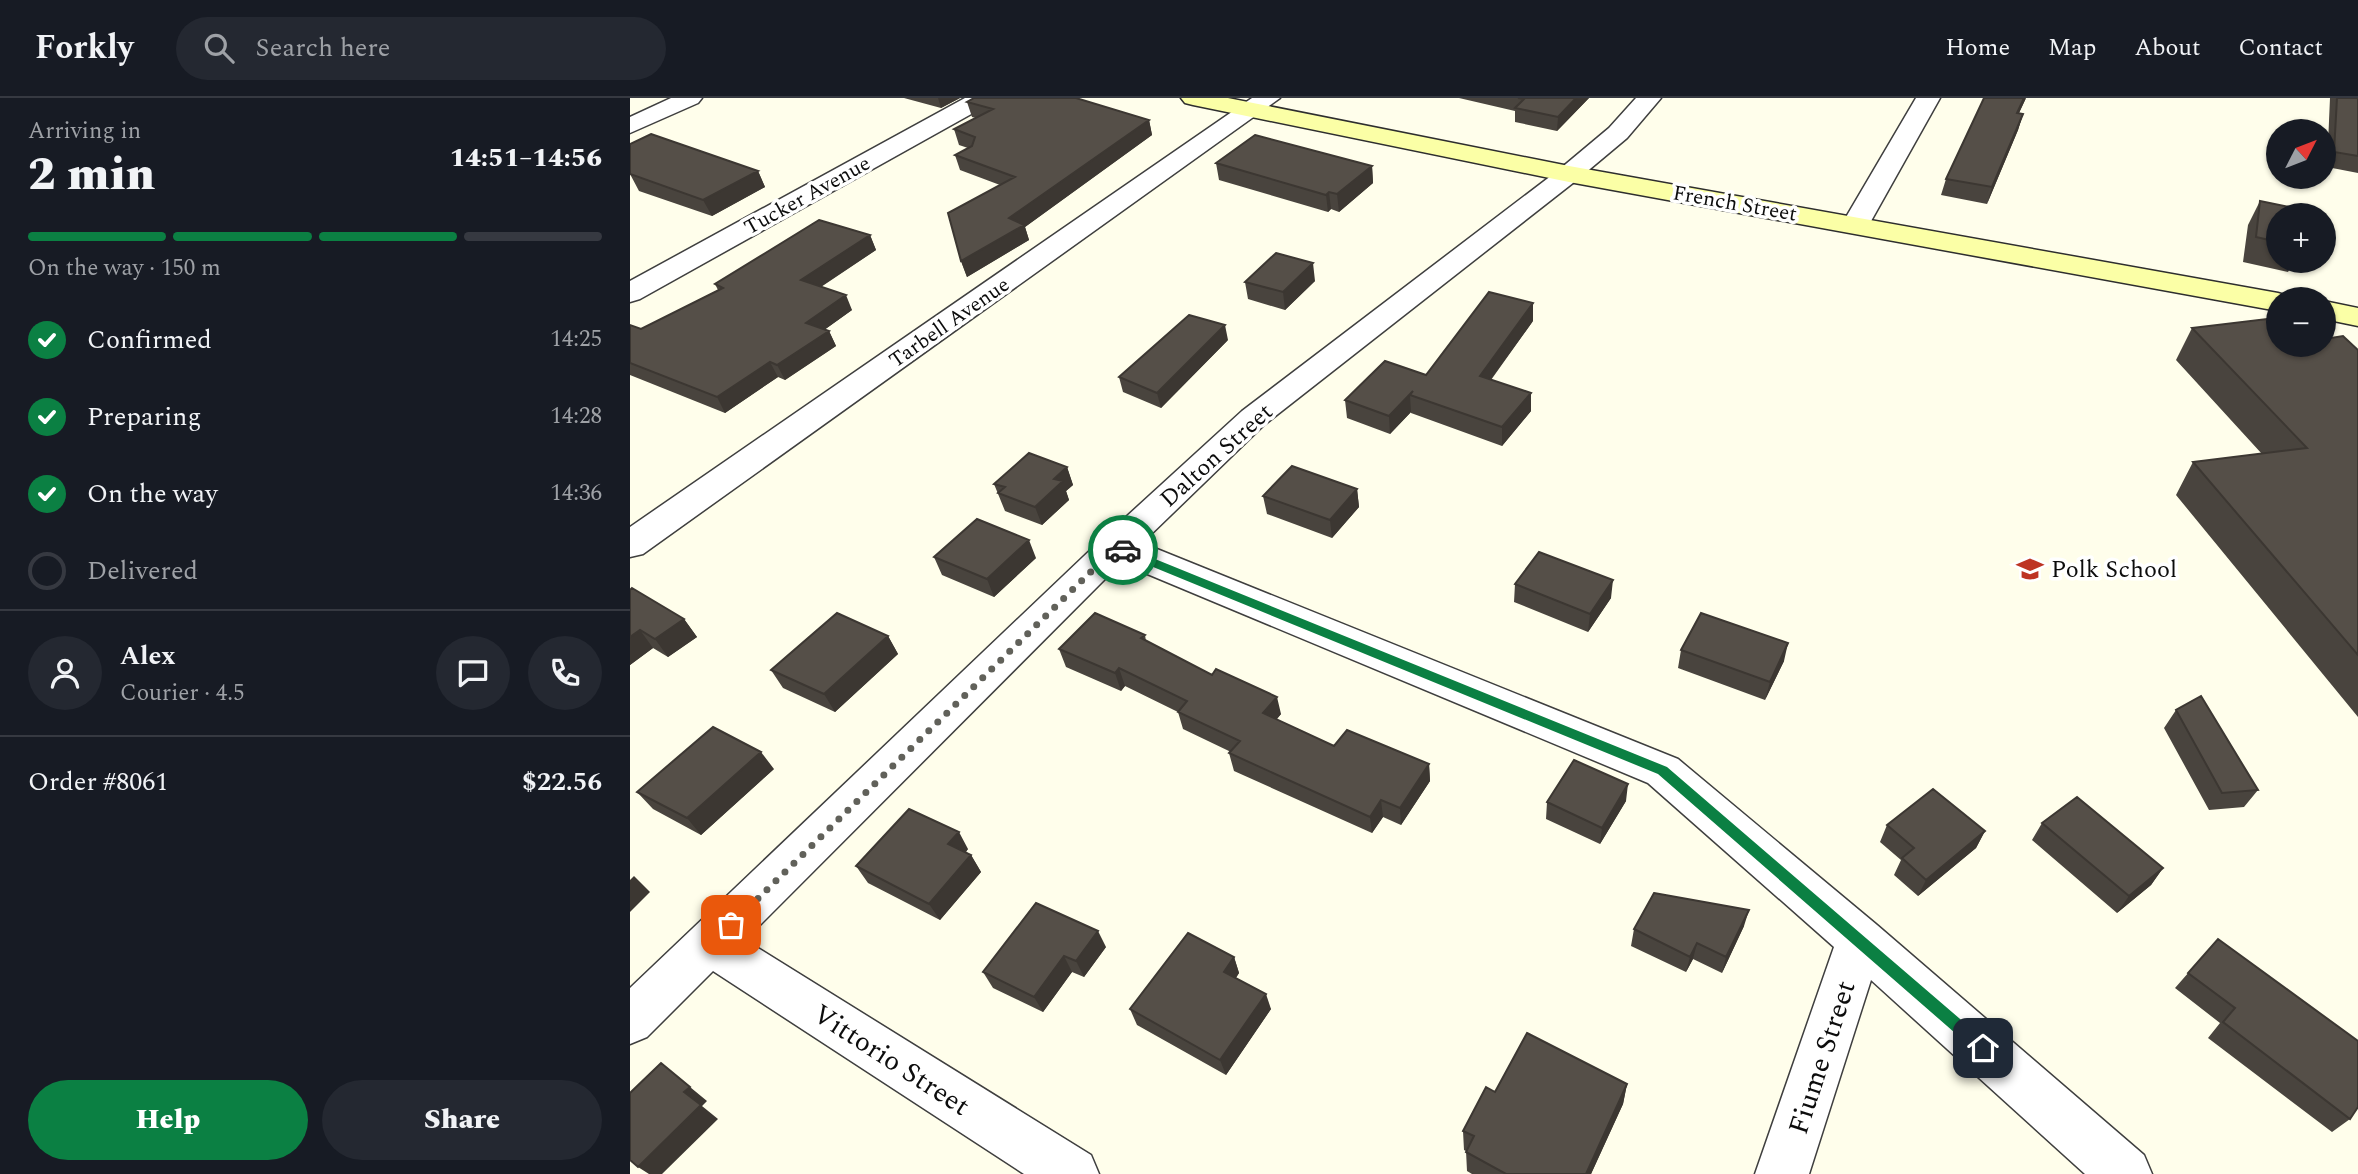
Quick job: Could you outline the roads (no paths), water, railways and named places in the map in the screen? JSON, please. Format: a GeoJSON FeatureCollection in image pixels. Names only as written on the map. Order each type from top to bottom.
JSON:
{"type":"FeatureCollection","features":[{"type":"Feature","properties":{"kind":"street"},"geometry":{"type":"LineString","coordinates":[[630,126],[690,98]]}},
{"type":"Feature","properties":{"kind":"street","name":"Tucker Avenue"},"geometry":{"type":"LineString","coordinates":[[630,293],[983,98]]}},
{"type":"Feature","properties":{"kind":"street","name":"French Street"},"geometry":{"type":"LineString","coordinates":[[1193,98],[1260,104],[1569,174],[2266,300]]}},
{"type":"Feature","properties":{"kind":"street","name":"Dalton Street"},"geometry":{"type":"LineString","coordinates":[[630,1021],[1116,547],[1253,418],[1569,174],[1618,133],[1649,98]]}},
{"type":"Feature","properties":{"kind":"street"},"geometry":{"type":"LineString","coordinates":[[1856,224],[1928,98]]}},
{"type":"Feature","properties":{"kind":"street","name":"Tarbell Avenue"},"geometry":{"type":"LineString","coordinates":[[630,545],[1260,104]]}},
{"type":"Feature","properties":{"kind":"street"},"geometry":{"type":"LineString","coordinates":[[2336,312],[2358,317]]}},
{"type":"Feature","properties":{"kind":"street"},"geometry":{"type":"LineString","coordinates":[[1116,547],[1663,771],[2126,1174]]}},
{"type":"Feature","properties":{"kind":"street","name":"Fiume Street"},"geometry":{"type":"LineString","coordinates":[[1783,1174],[1860,940]]}},
{"type":"Feature","properties":{"kind":"street","name":"Vittorio Street"},"geometry":{"type":"LineString","coordinates":[[711,944],[1072,1174]]}},
{"type":"Feature","properties":{"kind":"place","name":"Polk School"},"geometry":{"type":"Point","coordinates":[2030,569]}}]}
